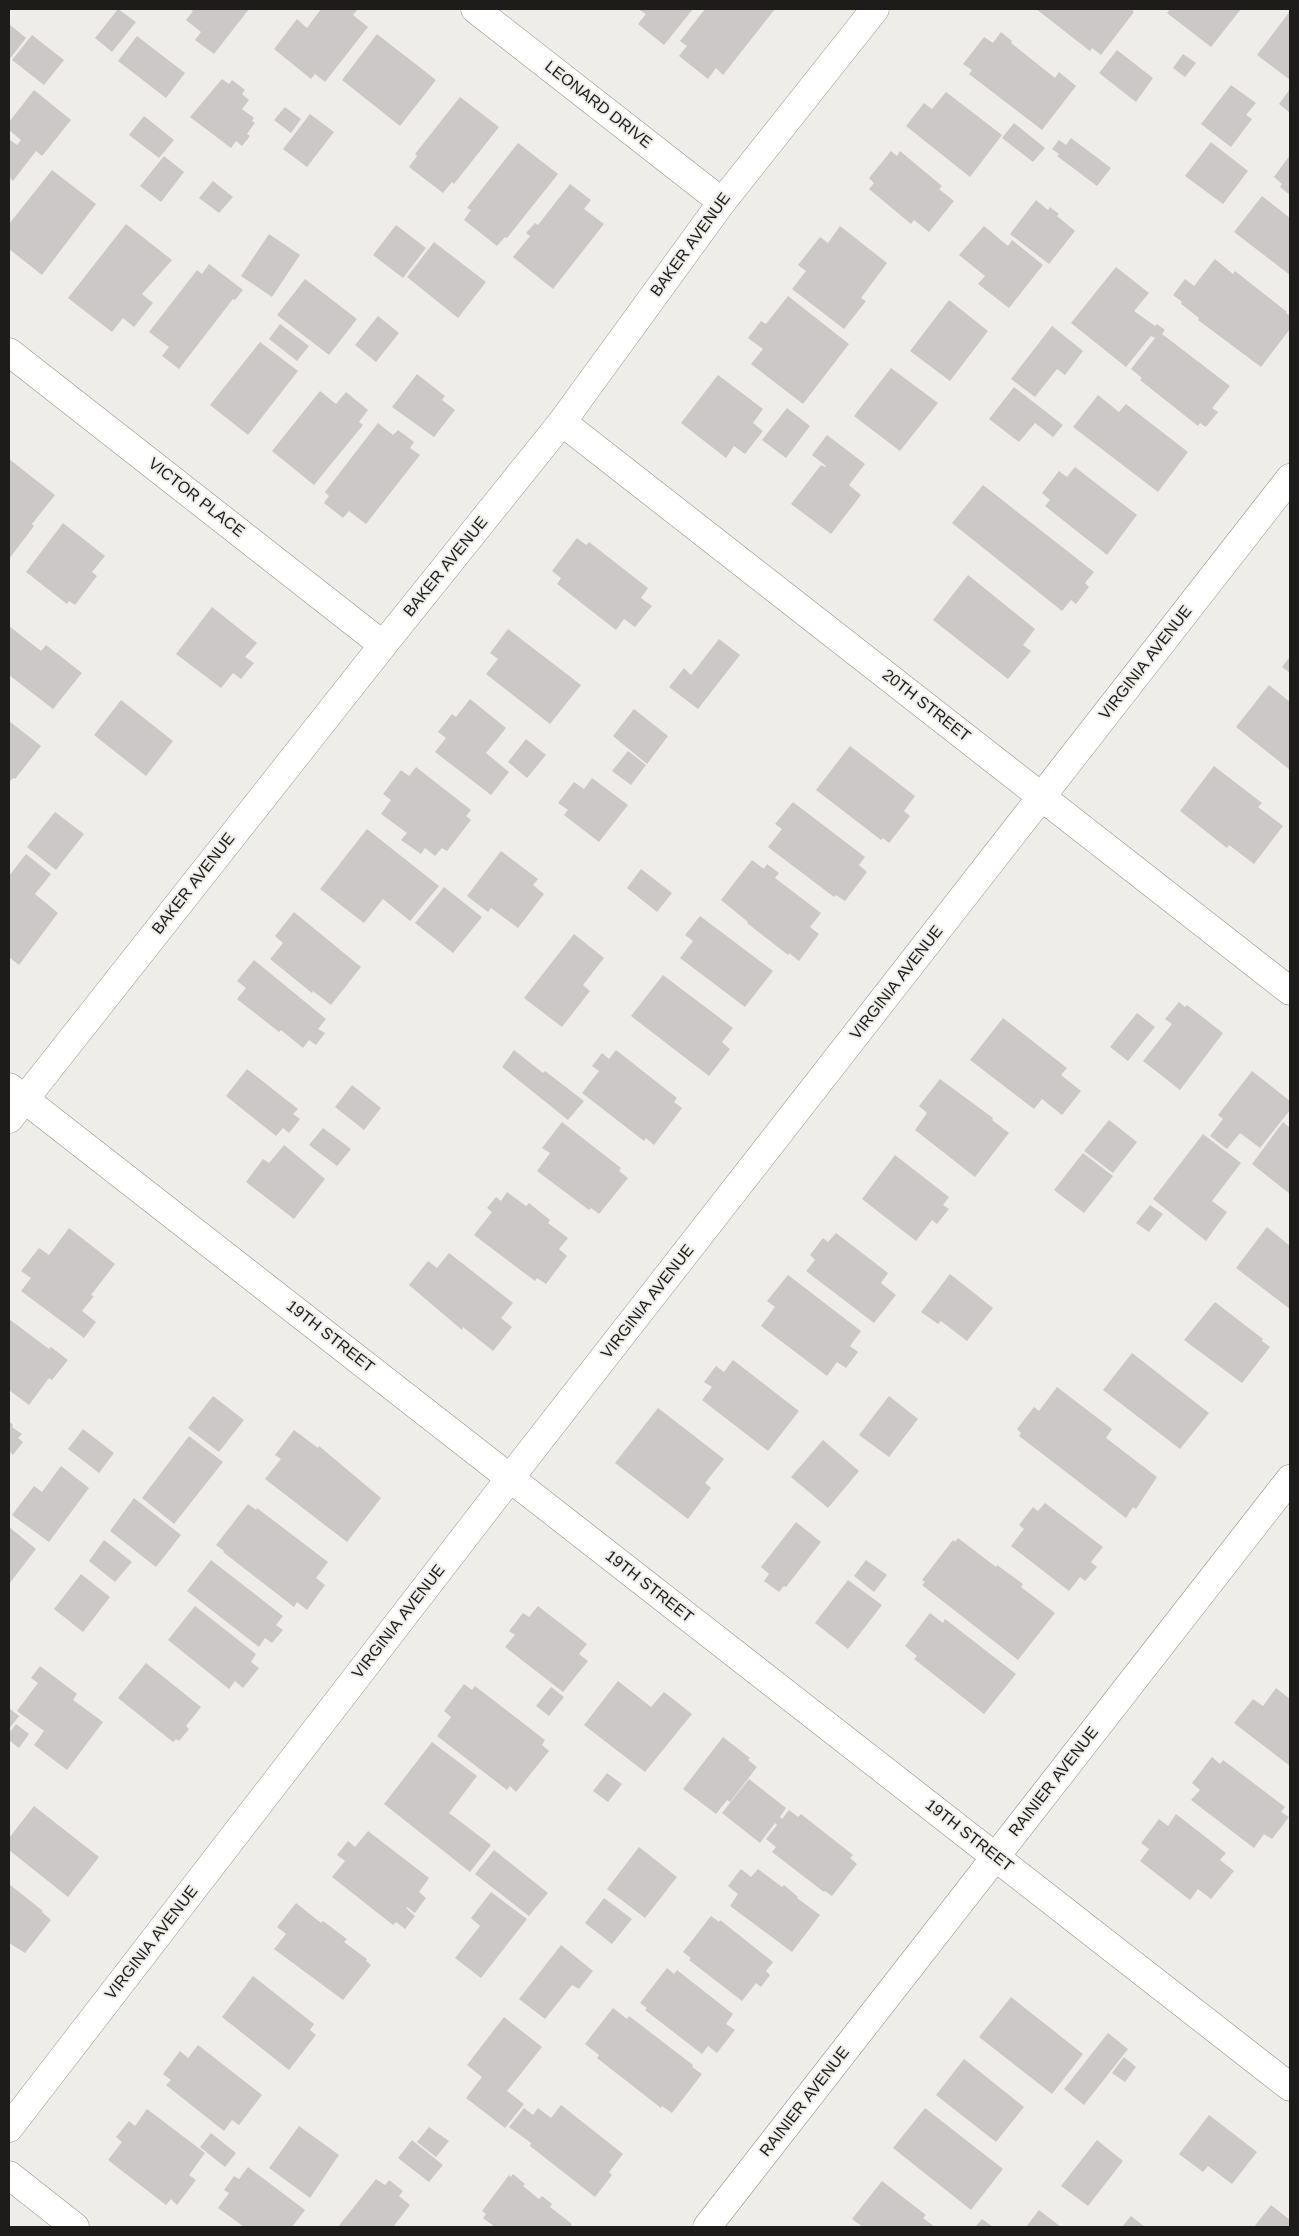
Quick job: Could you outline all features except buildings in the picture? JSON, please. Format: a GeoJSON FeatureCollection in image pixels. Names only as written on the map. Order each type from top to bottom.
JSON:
{"type":"FeatureCollection","features":[{"type":"Feature","properties":{"kind":"street","name":"LEONARD DRIVE"},"geometry":{"type":"LineString","coordinates":[[475,9],[722,202]]}},
{"type":"Feature","properties":{"kind":"street","name":"BAKER AVENUE"},"geometry":{"type":"LineString","coordinates":[[14,1102],[562,422],[722,202],[875,9]]}},
{"type":"Feature","properties":{"kind":"street","name":"VICTOR PLACE"},"geometry":{"type":"LineString","coordinates":[[9,352],[383,645]]}},
{"type":"Feature","properties":{"kind":"street","name":"20TH STREET"},"geometry":{"type":"LineString","coordinates":[[562,422],[1290,991]]}},
{"type":"Feature","properties":{"kind":"street","name":"VIRGINIA AVENUE"},"geometry":{"type":"LineString","coordinates":[[9,2128],[510,1478],[1290,478]]}},
{"type":"Feature","properties":{"kind":"street","name":"19TH STREET"},"geometry":{"type":"LineString","coordinates":[[14,1102],[510,1478],[1290,2087]]}},
{"type":"Feature","properties":{"kind":"street","name":"RAINIER AVENUE"},"geometry":{"type":"LineString","coordinates":[[708,2227],[1290,1479]]}},
{"type":"Feature","properties":{"kind":"street"},"geometry":{"type":"LineString","coordinates":[[9,2176],[75,2227]]}}]}
